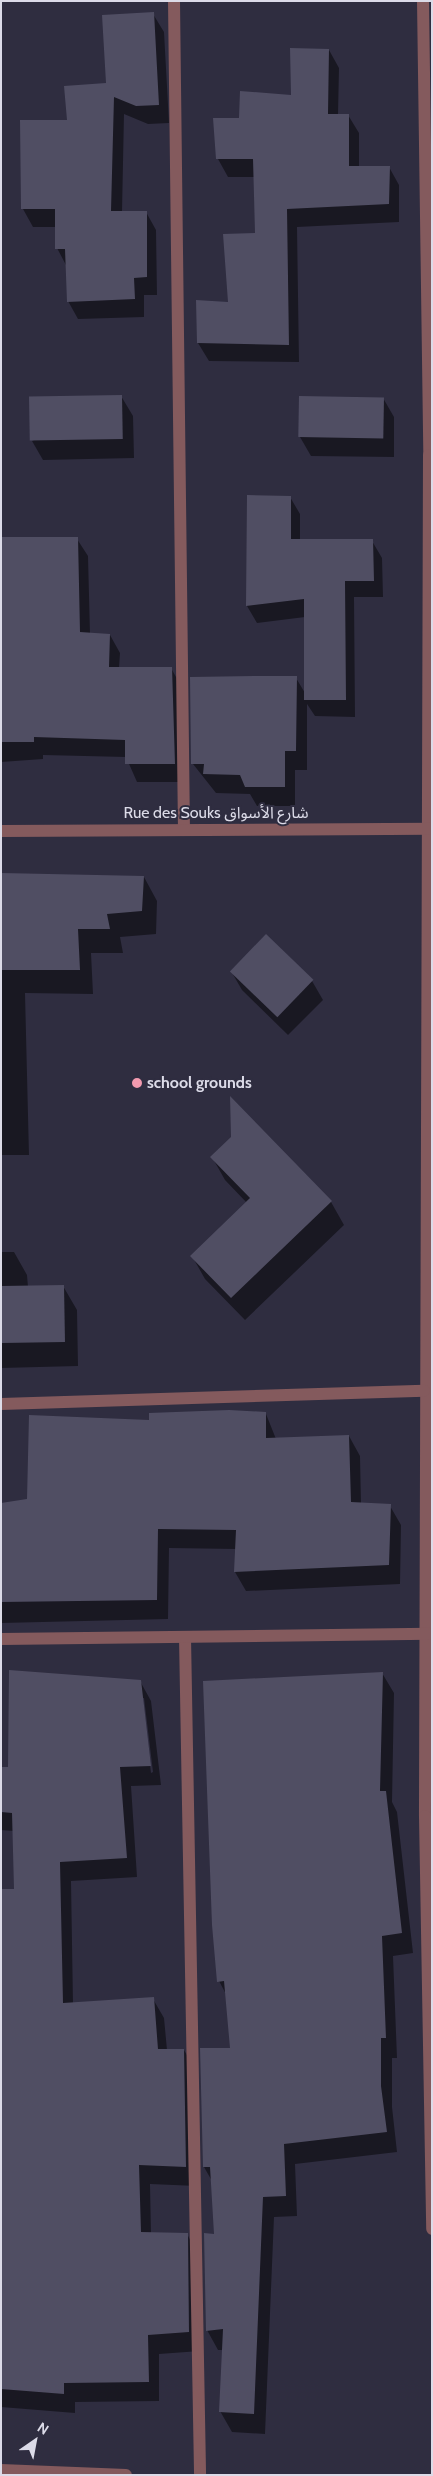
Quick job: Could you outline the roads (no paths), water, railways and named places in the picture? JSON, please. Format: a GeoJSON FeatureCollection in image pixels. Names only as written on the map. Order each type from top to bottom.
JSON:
{"type":"FeatureCollection","features":[{"type":"Feature","properties":{"kind":"street"},"geometry":{"type":"LineString","coordinates":[[174,1],[184,830]]}},
{"type":"Feature","properties":{"kind":"street"},"geometry":{"type":"LineString","coordinates":[[423,1],[430,455],[424,1391],[429,1634],[428,1815],[430,2184],[432,2229]]}},
{"type":"Feature","properties":{"kind":"street","name":"Rue des Souks شارع الأسواق"},"geometry":{"type":"LineString","coordinates":[[1,831],[429,829]]}},
{"type":"Feature","properties":{"kind":"street"},"geometry":{"type":"LineString","coordinates":[[1,1404],[424,1391]]}},
{"type":"Feature","properties":{"kind":"street"},"geometry":{"type":"LineString","coordinates":[[1,1639],[429,1634]]}},
{"type":"Feature","properties":{"kind":"street"},"geometry":{"type":"LineString","coordinates":[[184,1637],[200,2475]]}},
{"type":"Feature","properties":{"kind":"street"},"geometry":{"type":"LineString","coordinates":[[1,2470],[126,2475]]}},
{"type":"Feature","properties":{"kind":"place","name":"school grounds"},"geometry":{"type":"Point","coordinates":[137,1083]}}]}
